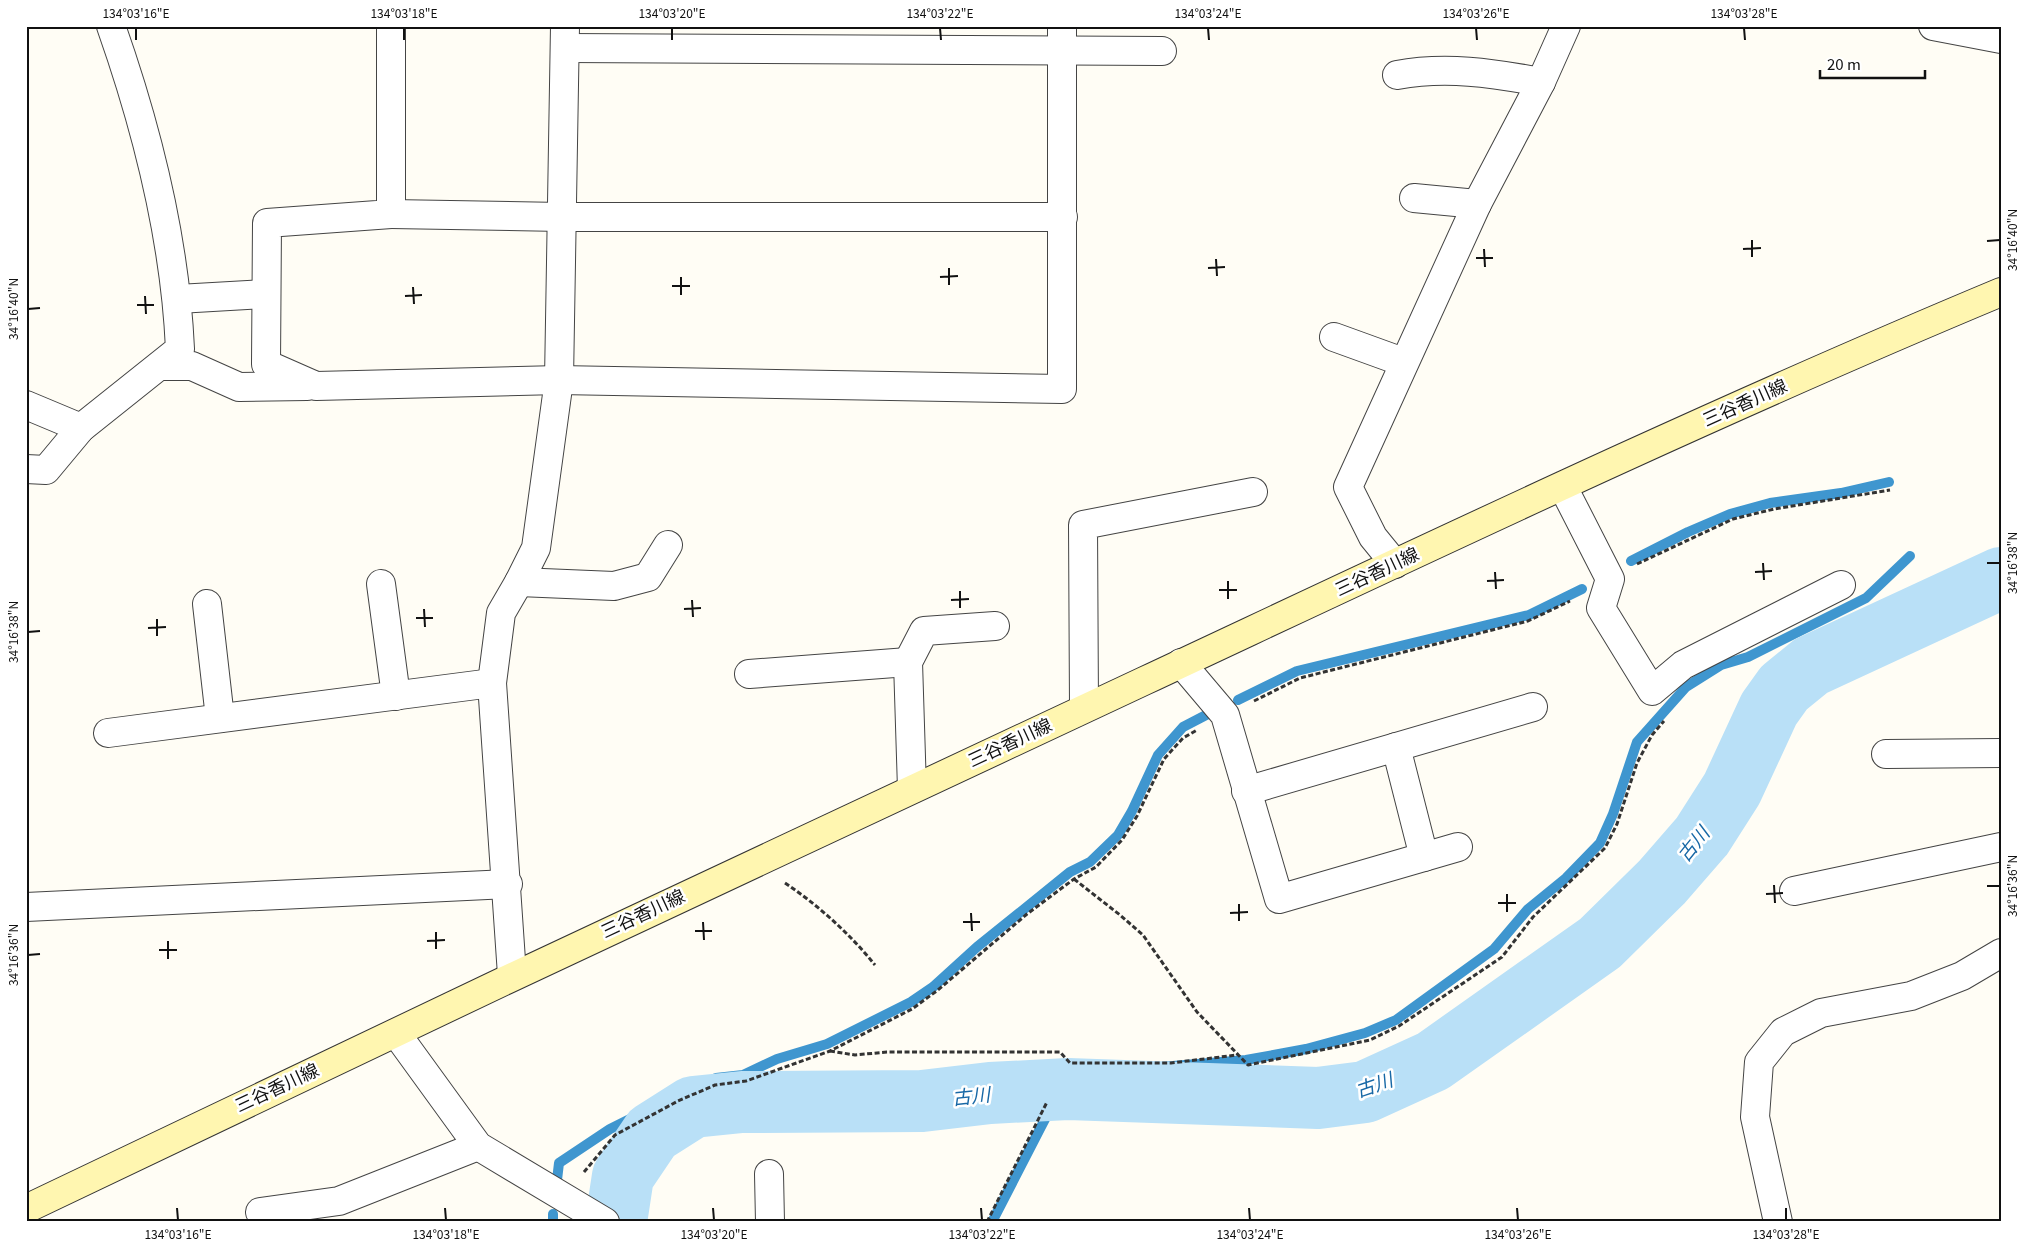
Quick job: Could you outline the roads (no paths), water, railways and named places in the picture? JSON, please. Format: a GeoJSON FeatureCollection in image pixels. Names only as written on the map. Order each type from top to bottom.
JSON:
{"type":"FeatureCollection","features":[{"type":"Feature","properties":{"kind":"main road","name":"三谷香川線"},"geometry":{"type":"LineString","coordinates":[[26,1209],[512,976],[1084,708],[1875,344],[2001,292]]}},
{"type":"Feature","properties":{"kind":"street"},"geometry":{"type":"LineString","coordinates":[[26,469],[46,470],[81,428],[162,366],[180,349],[178,300],[160,190],[125,65],[111,26]]}},
{"type":"Feature","properties":{"kind":"street"},"geometry":{"type":"LineString","coordinates":[[391,26],[391,214]]}},
{"type":"Feature","properties":{"kind":"street"},"geometry":{"type":"LineString","coordinates":[[1396,564],[1373,537],[1348,487],[1403,362],[1478,204],[1541,82],[1566,26]]}},
{"type":"Feature","properties":{"kind":"street"},"geometry":{"type":"LineString","coordinates":[[1933,26],[2001,39]]}},
{"type":"Feature","properties":{"kind":"street"},"geometry":{"type":"LineString","coordinates":[[512,976],[508,884],[492,683],[501,612],[536,548],[559,380],[565,37],[1063,39],[1162,51]]}},
{"type":"Feature","properties":{"kind":"street"},"geometry":{"type":"LineString","coordinates":[[162,366],[192,366],[239,387],[559,380],[1062,389],[1063,39]]}},
{"type":"Feature","properties":{"kind":"street"},"geometry":{"type":"LineString","coordinates":[[1397,75],[1422,71],[1478,71],[1541,82]]}},
{"type":"Feature","properties":{"kind":"street"},"geometry":{"type":"LineString","coordinates":[[1414,198],[1478,204]]}},
{"type":"Feature","properties":{"kind":"street"},"geometry":{"type":"LineString","coordinates":[[316,386],[266,364],[267,222],[391,214],[562,217],[1063,217]]}},
{"type":"Feature","properties":{"kind":"street"},"geometry":{"type":"LineString","coordinates":[[178,300],[266,294]]}},
{"type":"Feature","properties":{"kind":"street"},"geometry":{"type":"LineString","coordinates":[[1334,337],[1403,362]]}},
{"type":"Feature","properties":{"kind":"street"},"geometry":{"type":"LineString","coordinates":[[26,405],[81,428]]}},
{"type":"Feature","properties":{"kind":"street"},"geometry":{"type":"LineString","coordinates":[[1563,486],[1610,579],[1601,608],[1652,691],[1683,665],[1841,585]]}},
{"type":"Feature","properties":{"kind":"street"},"geometry":{"type":"LineString","coordinates":[[1084,708],[1083,525],[1254,492]]}},
{"type":"Feature","properties":{"kind":"street"},"geometry":{"type":"LineString","coordinates":[[519,582],[614,586],[648,577],[668,544]]}},
{"type":"Feature","properties":{"kind":"street"},"geometry":{"type":"LineString","coordinates":[[381,584],[396,696]]}},
{"type":"Feature","properties":{"kind":"street"},"geometry":{"type":"LineString","coordinates":[[207,604],[220,718]]}},
{"type":"Feature","properties":{"kind":"street"},"geometry":{"type":"LineString","coordinates":[[912,789],[908,662],[924,632],[995,626]]}},
{"type":"Feature","properties":{"kind":"street"},"geometry":{"type":"LineString","coordinates":[[749,674],[908,662]]}},
{"type":"Feature","properties":{"kind":"street"},"geometry":{"type":"LineString","coordinates":[[1181,663],[1225,715],[1279,899],[1458,847]]}},
{"type":"Feature","properties":{"kind":"street"},"geometry":{"type":"LineString","coordinates":[[108,733],[492,683]]}},
{"type":"Feature","properties":{"kind":"street"},"geometry":{"type":"LineString","coordinates":[[1246,791],[1533,707]]}},
{"type":"Feature","properties":{"kind":"street"},"geometry":{"type":"LineString","coordinates":[[1396,747],[1424,857]]}},
{"type":"Feature","properties":{"kind":"street"},"geometry":{"type":"LineString","coordinates":[[1886,754],[2001,753]]}},
{"type":"Feature","properties":{"kind":"street"},"geometry":{"type":"LineString","coordinates":[[1794,891],[2001,847]]}},
{"type":"Feature","properties":{"kind":"street"},"geometry":{"type":"LineString","coordinates":[[26,907],[508,884]]}},
{"type":"Feature","properties":{"kind":"street"},"geometry":{"type":"LineString","coordinates":[[1778,1222],[1755,1117],[1759,1062],[1783,1032],[1821,1013],[1911,996],[1962,976],[2001,953]]}},
{"type":"Feature","properties":{"kind":"street"},"geometry":{"type":"LineString","coordinates":[[396,1033],[478,1146],[597,1218]]}},
{"type":"Feature","properties":{"kind":"street"},"geometry":{"type":"LineString","coordinates":[[260,1212],[339,1201],[478,1146]]}},
{"type":"Feature","properties":{"kind":"street"},"geometry":{"type":"LineString","coordinates":[[769,1174],[770,1222]]}},
{"type":"Feature","properties":{"kind":"waterway"},"geometry":{"type":"LineString","coordinates":[[1631,561],[1688,532],[1730,514],[1770,503],[1841,493],[1889,482]]}},
{"type":"Feature","properties":{"kind":"waterway"},"geometry":{"type":"LineString","coordinates":[[992,1222],[1060,1090],[1075,1074],[1246,1060],[1306,1049],[1365,1033],[1396,1020],[1494,949],[1528,909],[1566,878],[1600,843],[1613,814],[1637,742],[1686,687],[1721,665],[1748,657],[1866,598],[1910,556]]}},
{"type":"Feature","properties":{"kind":"waterway","name":"古川"},"geometry":{"type":"LineString","coordinates":[[616,1222],[623,1176],[652,1133],[693,1107],[742,1102],[922,1101],[990,1093],[1068,1089],[1318,1098],[1365,1092],[1433,1061],[1600,943],[1662,882],[1702,836],[1732,789],[1769,709],[1784,688],[1811,666],[2001,578]]}},
{"type":"Feature","properties":{"kind":"waterway"},"geometry":{"type":"LineString","coordinates":[[1238,700],[1297,671],[1529,615],[1582,589]]}},
{"type":"Feature","properties":{"kind":"waterway"},"geometry":{"type":"LineString","coordinates":[[557,1180],[559,1163],[610,1129],[716,1078],[743,1075],[777,1059],[827,1044],[911,1002],[933,987],[977,947],[1070,872],[1090,862],[1118,835],[1132,811],[1158,755],[1183,727],[1208,714]]}},
{"type":"Feature","properties":{"kind":"waterway"},"geometry":{"type":"LineString","coordinates":[[553,1214],[553,1222]]}}]}
